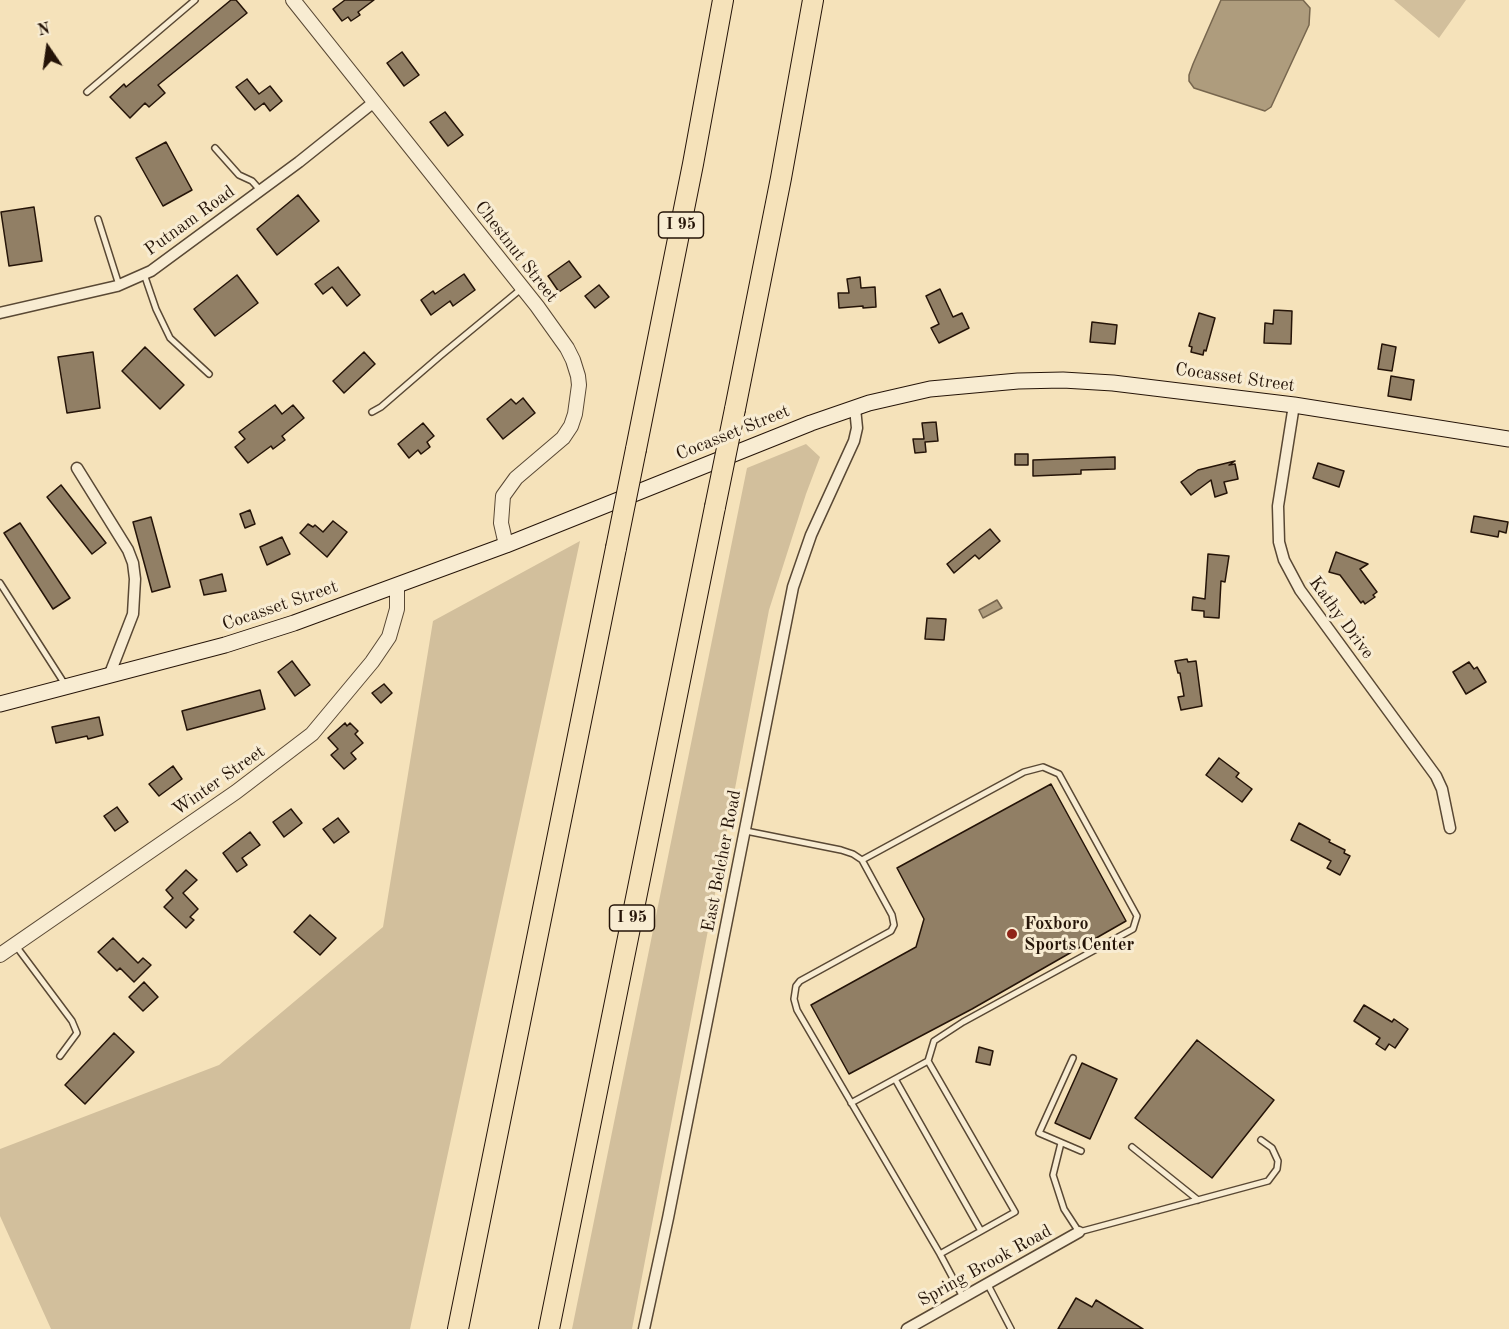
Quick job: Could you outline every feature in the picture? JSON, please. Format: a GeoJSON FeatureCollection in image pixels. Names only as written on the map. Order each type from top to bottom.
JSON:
{"type":"FeatureCollection","features":[{"type":"Feature","properties":{"kind":"highway","name":"I 95"},"geometry":{"type":"LineString","coordinates":[[458,1329],[693,164],[723,0]]}},
{"type":"Feature","properties":{"kind":"highway","name":"I 95"},"geometry":{"type":"LineString","coordinates":[[549,1329],[783,168],[813,0]]}},
{"type":"Feature","properties":{"kind":"main road","name":"Cocasset Street"},"geometry":{"type":"LineString","coordinates":[[0,704],[257,635],[506,545],[811,423],[899,395],[943,387],[1063,380],[1136,385],[1294,405],[1509,439]]}},
{"type":"Feature","properties":{"kind":"street","name":"Chestnut Street"},"geometry":{"type":"LineString","coordinates":[[293,0],[522,288],[567,348],[578,376],[575,414],[571,426],[563,438],[516,478],[503,496],[501,523],[506,545]]}},
{"type":"Feature","properties":{"kind":"street","name":"Putnam Road"},"geometry":{"type":"LineString","coordinates":[[0,313],[119,285],[152,271],[374,102]]}},
{"type":"Feature","properties":{"kind":"street","name":"Kathy Drive"},"geometry":{"type":"LineString","coordinates":[[1294,405],[1278,506],[1279,542],[1284,560],[1300,590],[1436,776],[1442,789],[1450,828]]}},
{"type":"Feature","properties":{"kind":"street","name":"East Belcher Road"},"geometry":{"type":"LineString","coordinates":[[644,1329],[793,587],[811,535],[854,441],[857,430],[855,408]]}},
{"type":"Feature","properties":{"kind":"street"},"geometry":{"type":"LineString","coordinates":[[77,468],[128,550],[133,563],[135,579],[133,614],[109,676]]}},
{"type":"Feature","properties":{"kind":"street","name":"Winter Street"},"geometry":{"type":"LineString","coordinates":[[0,955],[236,792],[312,734],[372,662],[389,637],[397,609],[397,586]]}},
{"type":"Feature","properties":{"kind":"street","name":"Spring Brook Road"},"geometry":{"type":"LineString","coordinates":[[907,1329],[1079,1232]]}},
{"type":"Feature","properties":{"kind":"lane"},"geometry":{"type":"LineString","coordinates":[[87,92],[195,0]]}},
{"type":"Feature","properties":{"kind":"lane"},"geometry":{"type":"LineString","coordinates":[[215,148],[239,175],[252,181],[260,190]]}},
{"type":"Feature","properties":{"kind":"lane"},"geometry":{"type":"LineString","coordinates":[[98,219],[119,285]]}},
{"type":"Feature","properties":{"kind":"lane"},"geometry":{"type":"LineString","coordinates":[[144,274],[156,309],[170,338],[209,374]]}},
{"type":"Feature","properties":{"kind":"lane"},"geometry":{"type":"LineString","coordinates":[[372,412],[381,407],[522,288]]}},
{"type":"Feature","properties":{"kind":"lane"},"geometry":{"type":"LineString","coordinates":[[0,584],[67,687]]}},
{"type":"Feature","properties":{"kind":"lane"},"geometry":{"type":"LineString","coordinates":[[851,1104],[928,1061],[934,1041],[963,1022],[1133,929],[1137,916],[1059,774],[1043,766],[1024,772],[862,860]]}},
{"type":"Feature","properties":{"kind":"lane"},"geometry":{"type":"LineString","coordinates":[[745,831],[846,851],[862,860],[893,918],[892,929],[884,936],[800,981],[796,986],[794,997],[797,1010],[963,1297]]}},
{"type":"Feature","properties":{"kind":"lane"},"geometry":{"type":"LineString","coordinates":[[15,945],[72,1021],[77,1033],[60,1056]]}},
{"type":"Feature","properties":{"kind":"lane"},"geometry":{"type":"LineString","coordinates":[[1073,1058],[1039,1133],[1081,1151]]}},
{"type":"Feature","properties":{"kind":"lane"},"geometry":{"type":"LineString","coordinates":[[928,1061],[1015,1212],[940,1254]]}},
{"type":"Feature","properties":{"kind":"lane"},"geometry":{"type":"LineString","coordinates":[[895,1079],[981,1231]]}},
{"type":"Feature","properties":{"kind":"lane"},"geometry":{"type":"LineString","coordinates":[[1061,1143],[1053,1175],[1064,1209],[1079,1232],[1268,1181],[1277,1169],[1278,1161],[1272,1148],[1261,1140]]}},
{"type":"Feature","properties":{"kind":"lane"},"geometry":{"type":"LineString","coordinates":[[1132,1147],[1198,1200]]}},
{"type":"Feature","properties":{"kind":"lane"},"geometry":{"type":"LineString","coordinates":[[987,1283],[1011,1329]]}},
{"type":"Feature","properties":{"kind":"shaded area"},"geometry":{"type":"Polygon","coordinates":[[[1221,0],[1303,0],[1310,8],[1309,25],[1271,107],[1265,111],[1194,88],[1189,81],[1193,64],[1221,0]]]}},
{"type":"Feature","properties":{"kind":"shaded area"},"geometry":{"type":"Polygon","coordinates":[[[1394,0],[1466,0],[1439,38],[1394,0]]]}},
{"type":"Feature","properties":{"kind":"shaded area"},"geometry":{"type":"Polygon","coordinates":[[[806,444],[820,457],[769,610],[632,1329],[572,1329],[747,468],[806,444]]]}},
{"type":"Feature","properties":{"kind":"shaded area"},"geometry":{"type":"Polygon","coordinates":[[[580,541],[410,1329],[51,1329],[0,1216],[0,1149],[219,1065],[383,927],[433,621],[580,541]]]}},
{"type":"Feature","properties":{"kind":"shaded area"},"geometry":{"type":"Polygon","coordinates":[[[997,600],[1002,608],[983,618],[979,610],[997,600]]]}},
{"type":"Feature","properties":{"kind":"building"},"geometry":{"type":"Polygon","coordinates":[[[231,0],[236,0],[247,13],[158,85],[165,93],[149,107],[145,103],[130,118],[110,97],[124,84],[126,87],[231,0]]]}},
{"type":"Feature","properties":{"kind":"building"},"geometry":{"type":"Polygon","coordinates":[[[345,0],[374,0],[358,12],[360,15],[351,21],[348,17],[342,21],[333,9],[345,0]]]}},
{"type":"Feature","properties":{"kind":"building"},"geometry":{"type":"Polygon","coordinates":[[[402,52],[419,75],[404,86],[387,63],[402,52]]]}},
{"type":"Feature","properties":{"kind":"building"},"geometry":{"type":"Polygon","coordinates":[[[247,79],[259,94],[270,86],[282,101],[270,111],[264,103],[255,110],[236,87],[247,79]]]}},
{"type":"Feature","properties":{"kind":"building"},"geometry":{"type":"Polygon","coordinates":[[[445,112],[463,135],[448,146],[430,122],[445,112]]]}},
{"type":"Feature","properties":{"kind":"building"},"geometry":{"type":"Polygon","coordinates":[[[166,142],[192,190],[163,206],[136,158],[166,142]]]}},
{"type":"Feature","properties":{"kind":"building"},"geometry":{"type":"Polygon","coordinates":[[[298,195],[319,221],[277,255],[257,229],[298,195]]]}},
{"type":"Feature","properties":{"kind":"building"},"geometry":{"type":"Polygon","coordinates":[[[34,207],[42,261],[9,266],[1,212],[34,207]]]}},
{"type":"Feature","properties":{"kind":"building"},"geometry":{"type":"Polygon","coordinates":[[[569,261],[581,277],[559,292],[548,276],[569,261]]]}},
{"type":"Feature","properties":{"kind":"building"},"geometry":{"type":"Polygon","coordinates":[[[338,267],[360,295],[347,306],[332,287],[323,294],[315,284],[338,267]]]}},
{"type":"Feature","properties":{"kind":"building"},"geometry":{"type":"Polygon","coordinates":[[[464,274],[475,290],[453,306],[450,301],[431,315],[421,300],[433,291],[435,294],[464,274]]]}},
{"type":"Feature","properties":{"kind":"building"},"geometry":{"type":"Polygon","coordinates":[[[237,275],[258,303],[215,336],[194,309],[237,275]]]}},
{"type":"Feature","properties":{"kind":"building"},"geometry":{"type":"Polygon","coordinates":[[[860,277],[861,288],[875,287],[876,307],[839,308],[838,293],[849,293],[847,279],[860,277]]]}},
{"type":"Feature","properties":{"kind":"building"},"geometry":{"type":"Polygon","coordinates":[[[599,285],[609,297],[595,308],[585,296],[599,285]]]}},
{"type":"Feature","properties":{"kind":"building"},"geometry":{"type":"Polygon","coordinates":[[[940,289],[953,317],[962,313],[969,328],[939,343],[931,328],[939,324],[926,296],[940,289]]]}},
{"type":"Feature","properties":{"kind":"building"},"geometry":{"type":"Polygon","coordinates":[[[1274,310],[1292,311],[1291,344],[1264,343],[1265,323],[1273,324],[1274,310]]]}},
{"type":"Feature","properties":{"kind":"building"},"geometry":{"type":"Polygon","coordinates":[[[1199,313],[1215,318],[1203,355],[1191,352],[1192,347],[1189,346],[1199,313]]]}},
{"type":"Feature","properties":{"kind":"building"},"geometry":{"type":"Polygon","coordinates":[[[1092,322],[1117,325],[1115,344],[1090,342],[1092,322]]]}},
{"type":"Feature","properties":{"kind":"building"},"geometry":{"type":"Polygon","coordinates":[[[1382,344],[1396,347],[1392,371],[1378,369],[1382,344]]]}},
{"type":"Feature","properties":{"kind":"building"},"geometry":{"type":"Polygon","coordinates":[[[145,347],[184,385],[160,409],[122,371],[145,347]]]}},
{"type":"Feature","properties":{"kind":"building"},"geometry":{"type":"Polygon","coordinates":[[[93,352],[100,408],[67,413],[58,357],[93,352]]]}},
{"type":"Feature","properties":{"kind":"building"},"geometry":{"type":"Polygon","coordinates":[[[364,352],[375,364],[344,393],[333,381],[364,352]]]}},
{"type":"Feature","properties":{"kind":"building"},"geometry":{"type":"Polygon","coordinates":[[[1391,376],[1414,380],[1411,400],[1388,396],[1391,376]]]}},
{"type":"Feature","properties":{"kind":"building"},"geometry":{"type":"Polygon","coordinates":[[[523,398],[535,413],[503,439],[487,419],[511,399],[516,404],[523,398]]]}},
{"type":"Feature","properties":{"kind":"building"},"geometry":{"type":"Polygon","coordinates":[[[275,405],[282,414],[293,405],[304,418],[282,436],[285,440],[273,449],[271,446],[248,463],[235,447],[245,439],[239,432],[275,405]]]}},
{"type":"Feature","properties":{"kind":"building"},"geometry":{"type":"Polygon","coordinates":[[[936,422],[938,441],[925,442],[926,452],[915,453],[913,439],[924,439],[922,423],[936,422]]]}},
{"type":"Feature","properties":{"kind":"building"},"geometry":{"type":"Polygon","coordinates":[[[423,423],[434,436],[427,442],[430,447],[421,454],[418,450],[409,458],[398,444],[423,423]]]}},
{"type":"Feature","properties":{"kind":"building"},"geometry":{"type":"Polygon","coordinates":[[[1015,454],[1028,454],[1028,465],[1015,465],[1015,454]]]}},
{"type":"Feature","properties":{"kind":"building"},"geometry":{"type":"Polygon","coordinates":[[[1115,457],[1115,469],[1081,470],[1081,474],[1033,476],[1033,460],[1115,457]]]}},
{"type":"Feature","properties":{"kind":"building"},"geometry":{"type":"Polygon","coordinates":[[[1235,461],[1229,465],[1235,464],[1238,479],[1224,482],[1227,493],[1215,497],[1211,480],[1191,495],[1181,482],[1198,470],[1235,461]]]}},
{"type":"Feature","properties":{"kind":"building"},"geometry":{"type":"Polygon","coordinates":[[[1318,463],[1344,471],[1339,487],[1313,478],[1318,463]]]}},
{"type":"Feature","properties":{"kind":"building"},"geometry":{"type":"Polygon","coordinates":[[[61,485],[106,543],[92,554],[47,497],[61,485]]]}},
{"type":"Feature","properties":{"kind":"building"},"geometry":{"type":"Polygon","coordinates":[[[250,510],[255,524],[245,528],[240,514],[250,510]]]}},
{"type":"Feature","properties":{"kind":"building"},"geometry":{"type":"Polygon","coordinates":[[[1474,516],[1508,522],[1506,533],[1499,531],[1498,537],[1471,532],[1474,516]]]}},
{"type":"Feature","properties":{"kind":"building"},"geometry":{"type":"Polygon","coordinates":[[[151,517],[170,587],[152,592],[133,522],[151,517]]]}},
{"type":"Feature","properties":{"kind":"building"},"geometry":{"type":"Polygon","coordinates":[[[333,521],[347,532],[327,557],[300,533],[308,524],[313,527],[315,525],[323,532],[333,521]]]}},
{"type":"Feature","properties":{"kind":"building"},"geometry":{"type":"Polygon","coordinates":[[[20,523],[70,598],[53,609],[4,533],[20,523]]]}},
{"type":"Feature","properties":{"kind":"building"},"geometry":{"type":"Polygon","coordinates":[[[990,529],[1000,541],[979,559],[975,555],[954,573],[947,564],[990,529]]]}},
{"type":"Feature","properties":{"kind":"building"},"geometry":{"type":"Polygon","coordinates":[[[282,537],[290,554],[267,565],[260,547],[282,537]]]}},
{"type":"Feature","properties":{"kind":"building"},"geometry":{"type":"Polygon","coordinates":[[[1336,552],[1368,564],[1360,569],[1377,592],[1373,595],[1375,597],[1365,604],[1363,601],[1361,603],[1340,575],[1329,572],[1336,552]]]}},
{"type":"Feature","properties":{"kind":"building"},"geometry":{"type":"Polygon","coordinates":[[[1208,554],[1229,556],[1225,582],[1221,581],[1219,618],[1204,617],[1204,611],[1192,610],[1193,597],[1205,599],[1208,554]]]}},
{"type":"Feature","properties":{"kind":"building"},"geometry":{"type":"Polygon","coordinates":[[[222,574],[226,591],[204,595],[200,580],[222,574]]]}},
{"type":"Feature","properties":{"kind":"building"},"geometry":{"type":"Polygon","coordinates":[[[927,618],[946,619],[944,640],[925,639],[927,618]]]}},
{"type":"Feature","properties":{"kind":"building"},"geometry":{"type":"Polygon","coordinates":[[[1187,659],[1188,662],[1196,661],[1202,706],[1181,710],[1178,697],[1184,696],[1180,673],[1178,673],[1175,661],[1187,659]]]}},
{"type":"Feature","properties":{"kind":"building"},"geometry":{"type":"Polygon","coordinates":[[[292,661],[310,685],[295,696],[278,672],[292,661]]]}},
{"type":"Feature","properties":{"kind":"building"},"geometry":{"type":"Polygon","coordinates":[[[1469,662],[1474,669],[1477,667],[1486,682],[1466,694],[1453,672],[1469,662]]]}},
{"type":"Feature","properties":{"kind":"building"},"geometry":{"type":"Polygon","coordinates":[[[384,684],[392,693],[381,703],[372,693],[384,684]]]}},
{"type":"Feature","properties":{"kind":"building"},"geometry":{"type":"Polygon","coordinates":[[[260,690],[265,709],[187,730],[182,711],[260,690]]]}},
{"type":"Feature","properties":{"kind":"building"},"geometry":{"type":"Polygon","coordinates":[[[99,717],[103,735],[56,743],[52,727],[99,717]]]}},
{"type":"Feature","properties":{"kind":"building"},"geometry":{"type":"Polygon","coordinates":[[[345,723],[347,726],[350,723],[358,731],[355,734],[363,743],[351,753],[356,759],[344,769],[331,755],[338,749],[328,738],[345,723]]]}},
{"type":"Feature","properties":{"kind":"building"},"geometry":{"type":"Polygon","coordinates":[[[1219,758],[1239,773],[1236,777],[1252,789],[1242,802],[1206,775],[1219,758]]]}},
{"type":"Feature","properties":{"kind":"building"},"geometry":{"type":"Polygon","coordinates":[[[173,766],[182,779],[159,796],[149,784],[173,766]]]}},
{"type":"Feature","properties":{"kind":"building","name":"Foxboro Sports Center"},"geometry":{"type":"Polygon","coordinates":[[[1051,784],[1126,921],[972,1009],[849,1074],[811,1005],[916,947],[924,919],[897,868],[1051,784]]]}},
{"type":"Feature","properties":{"kind":"building"},"geometry":{"type":"Polygon","coordinates":[[[117,807],[128,822],[115,831],[104,816],[117,807]]]}},
{"type":"Feature","properties":{"kind":"building"},"geometry":{"type":"Polygon","coordinates":[[[291,809],[302,823],[284,837],[273,822],[291,809]]]}},
{"type":"Feature","properties":{"kind":"building"},"geometry":{"type":"Polygon","coordinates":[[[338,818],[349,832],[334,843],[323,829],[338,818]]]}},
{"type":"Feature","properties":{"kind":"building"},"geometry":{"type":"Polygon","coordinates":[[[1299,823],[1330,840],[1329,842],[1345,850],[1344,853],[1350,856],[1340,875],[1327,868],[1331,861],[1291,840],[1299,823]]]}},
{"type":"Feature","properties":{"kind":"building"},"geometry":{"type":"Polygon","coordinates":[[[250,832],[260,845],[242,858],[247,865],[237,872],[223,853],[250,832]]]}},
{"type":"Feature","properties":{"kind":"building"},"geometry":{"type":"Polygon","coordinates":[[[186,870],[197,880],[183,893],[198,909],[190,917],[194,920],[186,928],[164,907],[173,898],[166,890],[186,870]]]}},
{"type":"Feature","properties":{"kind":"building"},"geometry":{"type":"Polygon","coordinates":[[[310,915],[336,938],[320,955],[294,932],[310,915]]]}},
{"type":"Feature","properties":{"kind":"building"},"geometry":{"type":"Polygon","coordinates":[[[113,938],[138,963],[143,958],[151,965],[134,982],[120,968],[117,971],[98,952],[113,938]]]}},
{"type":"Feature","properties":{"kind":"building"},"geometry":{"type":"Polygon","coordinates":[[[144,982],[158,997],[143,1011],[129,997],[144,982]]]}},
{"type":"Feature","properties":{"kind":"building"},"geometry":{"type":"Polygon","coordinates":[[[1364,1005],[1392,1022],[1394,1019],[1408,1029],[1395,1048],[1389,1044],[1385,1050],[1376,1044],[1380,1038],[1354,1021],[1364,1005]]]}},
{"type":"Feature","properties":{"kind":"building"},"geometry":{"type":"Polygon","coordinates":[[[114,1033],[134,1052],[85,1104],[65,1085],[114,1033]]]}},
{"type":"Feature","properties":{"kind":"building"},"geometry":{"type":"Polygon","coordinates":[[[1197,1040],[1274,1100],[1212,1178],[1135,1118],[1197,1040]]]}},
{"type":"Feature","properties":{"kind":"building"},"geometry":{"type":"Polygon","coordinates":[[[979,1047],[993,1051],[990,1065],[976,1062],[979,1047]]]}},
{"type":"Feature","properties":{"kind":"building"},"geometry":{"type":"Polygon","coordinates":[[[1082,1063],[1117,1079],[1090,1139],[1055,1123],[1082,1063]]]}},
{"type":"Feature","properties":{"kind":"building"},"geometry":{"type":"Polygon","coordinates":[[[1076,1298],[1092,1307],[1096,1300],[1143,1329],[1058,1329],[1076,1298]]]}},
{"type":"Feature","properties":{"kind":"place","name":"Foxboro Sports Center"},"geometry":{"type":"Point","coordinates":[1012,934]}}]}
